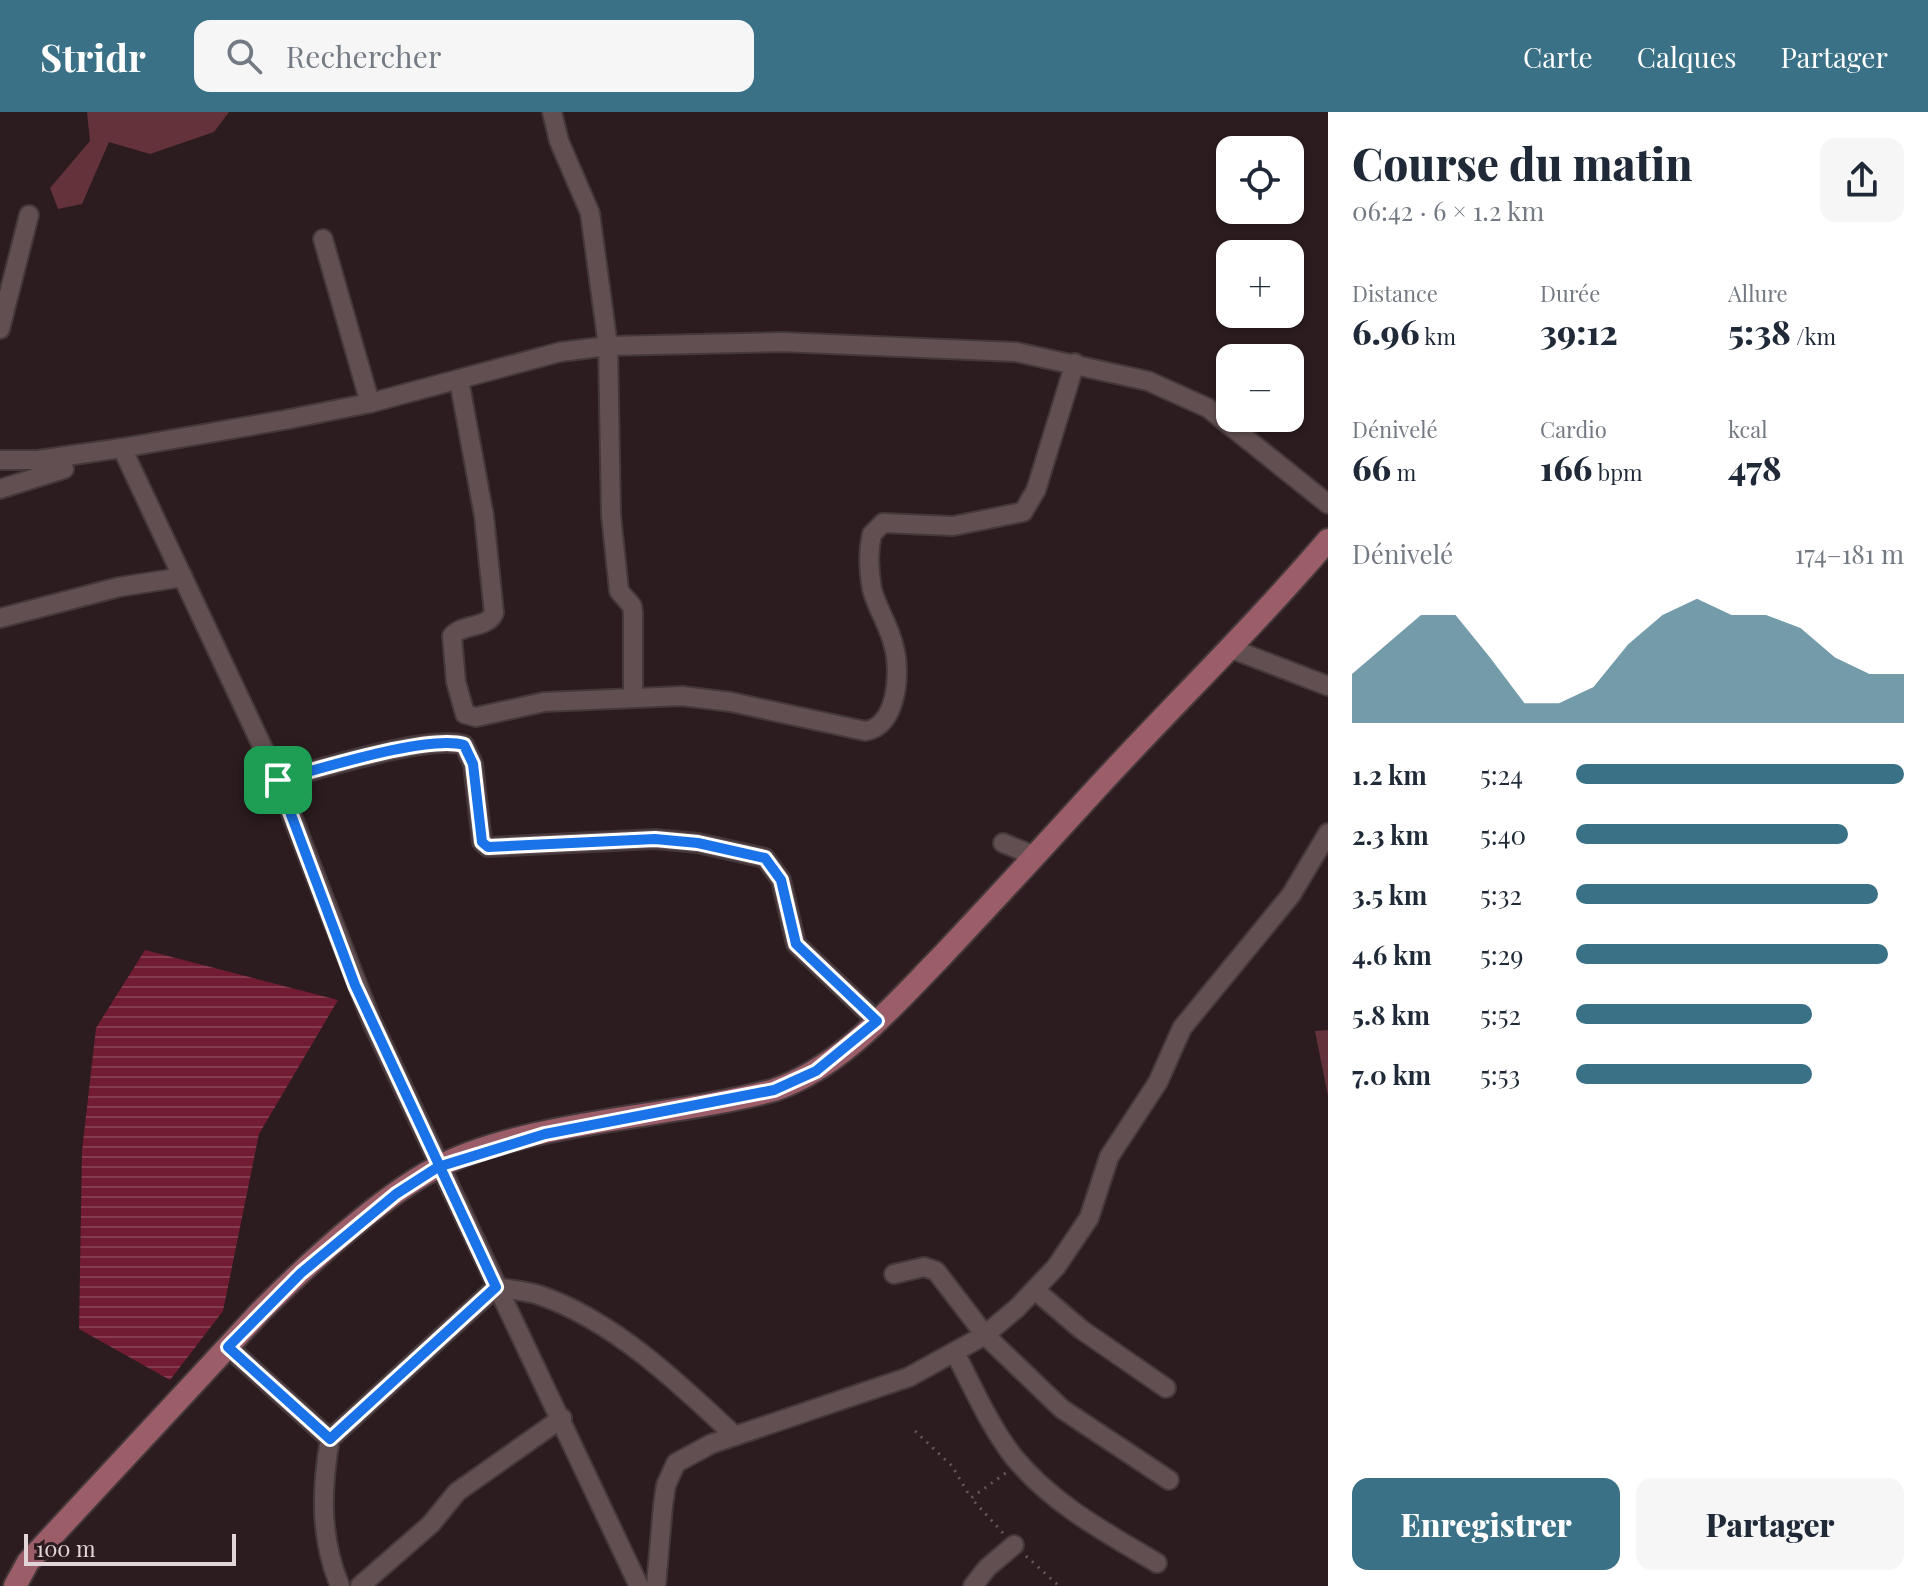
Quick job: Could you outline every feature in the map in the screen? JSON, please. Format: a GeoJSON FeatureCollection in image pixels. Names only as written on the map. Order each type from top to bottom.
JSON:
{"type":"FeatureCollection","features":[{"type":"Feature","properties":{"kind":"main road"},"geometry":{"type":"LineString","coordinates":[[15,1586],[28,1562],[228,1347],[301,1273],[405,1187],[438,1167],[545,1134],[774,1090],[816,1071],[877,1021],[1232,649],[1328,540]]}},
{"type":"Feature","properties":{"kind":"street"},"geometry":{"type":"LineString","coordinates":[[552,112],[559,141],[590,213],[608,346],[611,515],[619,591],[632,606],[633,698]]}},
{"type":"Feature","properties":{"kind":"street"},"geometry":{"type":"LineString","coordinates":[[0,329],[29,215]]}},
{"type":"Feature","properties":{"kind":"street"},"geometry":{"type":"LineString","coordinates":[[323,239],[370,403]]}},
{"type":"Feature","properties":{"kind":"street"},"geometry":{"type":"LineString","coordinates":[[0,460],[38,460],[122,448],[370,403],[518,361],[608,346],[782,342],[1016,352],[1148,381],[1196,401],[1328,504]]}},
{"type":"Feature","properties":{"kind":"street"},"geometry":{"type":"LineString","coordinates":[[459,380],[482,503],[494,613],[487,622],[461,628],[452,636],[451,651],[463,711],[472,717],[544,702],[701,697],[874,730],[884,722],[890,709],[897,673],[895,650],[872,588],[872,534],[883,523],[953,526],[1023,512],[1036,490],[1075,363]]}},
{"type":"Feature","properties":{"kind":"street"},"geometry":{"type":"LineString","coordinates":[[122,448],[278,780],[355,985],[438,1167],[562,1418],[639,1586]]}},
{"type":"Feature","properties":{"kind":"street"},"geometry":{"type":"LineString","coordinates":[[0,489],[64,469]]}},
{"type":"Feature","properties":{"kind":"street"},"geometry":{"type":"LineString","coordinates":[[0,618],[119,587],[183,577]]}},
{"type":"Feature","properties":{"kind":"street"},"geometry":{"type":"LineString","coordinates":[[1232,649],[1328,686]]}},
{"type":"Feature","properties":{"kind":"street"},"geometry":{"type":"LineString","coordinates":[[278,780],[416,746],[456,742],[464,745],[473,764],[482,842],[488,847],[655,839],[698,843],[765,858],[781,880],[796,944],[877,1021]]}},
{"type":"Feature","properties":{"kind":"street"},"geometry":{"type":"LineString","coordinates":[[656,1586],[663,1506],[672,1469],[691,1452],[886,1387],[985,1335],[1035,1290],[1070,1249],[1089,1218],[1109,1157],[1158,1082],[1182,1028],[1291,895],[1328,833]]}},
{"type":"Feature","properties":{"kind":"street"},"geometry":{"type":"LineString","coordinates":[[1003,843],[1035,856]]}},
{"type":"Feature","properties":{"kind":"street"},"geometry":{"type":"LineString","coordinates":[[894,1274],[931,1268],[985,1335],[1081,1424],[1169,1480]]}},
{"type":"Feature","properties":{"kind":"street"},"geometry":{"type":"LineString","coordinates":[[496,1287],[538,1295],[601,1327],[692,1396],[735,1436]]}},
{"type":"Feature","properties":{"kind":"street"},"geometry":{"type":"LineString","coordinates":[[340,1586],[326,1545],[324,1504],[330,1439],[496,1287]]}},
{"type":"Feature","properties":{"kind":"street"},"geometry":{"type":"LineString","coordinates":[[1035,1290],[1082,1330],[1166,1388]]}},
{"type":"Feature","properties":{"kind":"street"},"geometry":{"type":"LineString","coordinates":[[228,1347],[330,1439]]}},
{"type":"Feature","properties":{"kind":"street"},"geometry":{"type":"LineString","coordinates":[[955,1353],[996,1429],[1019,1463],[1061,1504],[1157,1563]]}},
{"type":"Feature","properties":{"kind":"street"},"geometry":{"type":"LineString","coordinates":[[360,1586],[431,1524],[457,1492],[562,1418]]}},
{"type":"Feature","properties":{"kind":"street"},"geometry":{"type":"LineString","coordinates":[[973,1586],[987,1568],[1014,1545]]}},
{"type":"Feature","properties":{"kind":"path"},"geometry":{"type":"LineString","coordinates":[[915,1431],[952,1466],[971,1498],[1014,1545],[1059,1586]]}},
{"type":"Feature","properties":{"kind":"path"},"geometry":{"type":"LineString","coordinates":[[971,1498],[1019,1463]]}},
{"type":"Feature","properties":{"kind":"shaded area"},"geometry":{"type":"Polygon","coordinates":[[[87,112],[229,112],[214,132],[150,154],[109,142],[82,204],[58,209],[50,188],[90,141],[87,112]]]}},
{"type":"Feature","properties":{"kind":"shaded area"},"geometry":{"type":"Polygon","coordinates":[[[145,950],[338,1000],[259,1134],[223,1311],[170,1380],[79,1329],[82,1151],[96,1028],[145,950]]]}},
{"type":"Feature","properties":{"kind":"shaded area"},"geometry":{"type":"Polygon","coordinates":[[[1328,1030],[1328,1096],[1315,1031],[1328,1030]]]}},
{"type":"Feature","properties":{"kind":"route"},"geometry":{"type":"LineString","coordinates":[[278,780],[355,985],[438,1167],[496,1287],[330,1439],[228,1347],[301,1273],[414,1180],[438,1167],[478,1152],[545,1134],[744,1098],[789,1085],[828,1063],[877,1021],[796,944],[781,880],[765,858],[698,843],[655,839],[488,847],[482,842],[470,754],[464,745],[456,742],[416,746],[278,780]]}}]}
